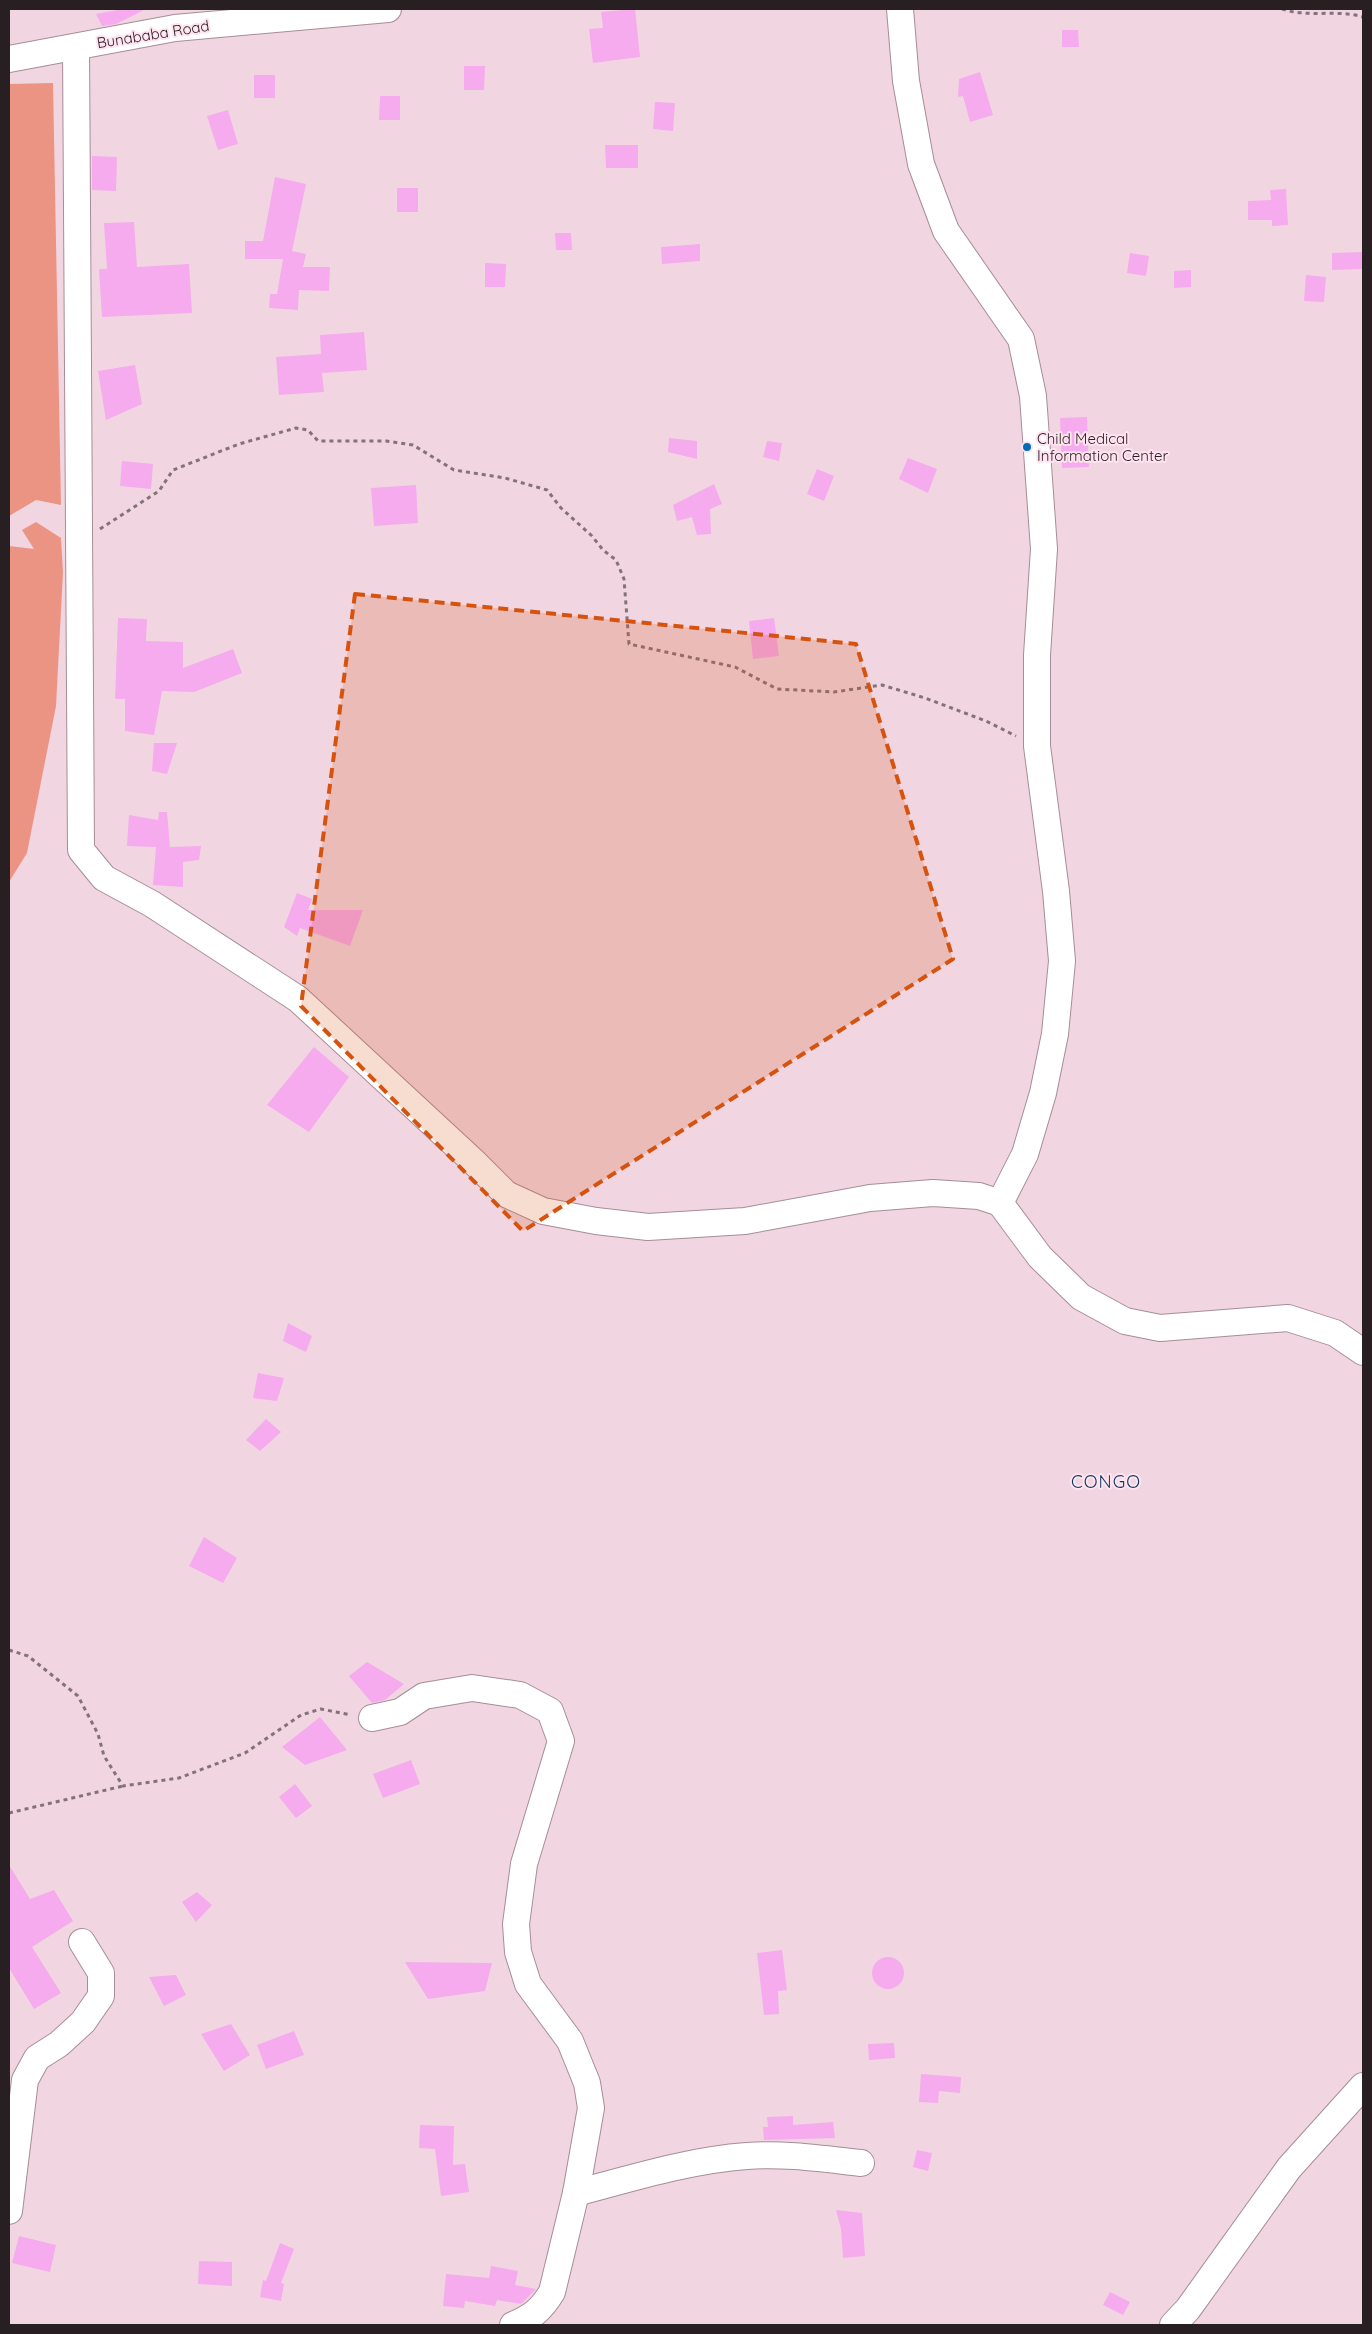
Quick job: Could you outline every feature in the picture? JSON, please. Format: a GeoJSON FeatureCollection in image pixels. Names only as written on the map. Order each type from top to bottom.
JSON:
{"type":"FeatureCollection","features":[{"type":"Feature","properties":{"kind":"street","name":"Bunababa Road"},"geometry":{"type":"LineString","coordinates":[[9,58],[175,28],[388,9]]}},
{"type":"Feature","properties":{"kind":"street"},"geometry":{"type":"LineString","coordinates":[[900,9],[906,81],[920,164],[946,231],[1021,338],[1033,396],[1044,549],[1037,654],[1037,746],[1056,891],[1062,961],[1055,1034],[1043,1093],[1025,1154],[1000,1203]]}},
{"type":"Feature","properties":{"kind":"street"},"geometry":{"type":"LineString","coordinates":[[76,47],[81,850],[104,878],[152,904],[298,999],[474,1161],[506,1194],[543,1211],[596,1221],[648,1227],[745,1221],[870,1198],[933,1193],[979,1196],[1000,1203],[1040,1257],[1082,1297],[1125,1321],[1160,1328],[1288,1318],[1335,1333],[1363,1352]]}},
{"type":"Feature","properties":{"kind":"street"},"geometry":{"type":"LineString","coordinates":[[372,1718],[400,1712],[424,1696],[472,1688],[520,1695],[550,1712],[561,1741],[524,1864],[517,1934],[518,1952],[528,1984],[570,2041],[587,2083],[591,2108],[576,2193],[552,2292],[546,2302],[531,2318],[513,2325]]}},
{"type":"Feature","properties":{"kind":"street"},"geometry":{"type":"LineString","coordinates":[[9,2211],[25,2080],[37,2058],[58,2044],[83,2022],[101,1996],[101,1973],[82,1942]]}},
{"type":"Feature","properties":{"kind":"street"},"geometry":{"type":"LineString","coordinates":[[1173,2325],[1188,2309],[1289,2168],[1363,2086]]}},
{"type":"Feature","properties":{"kind":"street"},"geometry":{"type":"LineString","coordinates":[[576,2193],[696,2164],[747,2156],[795,2156],[861,2163]]}},
{"type":"Feature","properties":{"kind":"path"},"geometry":{"type":"LineString","coordinates":[[1282,9],[1296,14],[1349,13],[1363,17]]}},
{"type":"Feature","properties":{"kind":"path"},"geometry":{"type":"LineString","coordinates":[[79,537],[107,526],[137,507],[159,491],[174,470],[239,444],[284,431],[296,428],[308,430],[318,441],[386,441],[413,445],[454,470],[505,478],[546,490],[561,508],[592,536],[602,550],[616,560],[621,569],[624,579],[629,644],[735,667],[777,689],[834,692],[882,685],[925,698],[986,722],[1037,746]]}},
{"type":"Feature","properties":{"kind":"path"},"geometry":{"type":"LineString","coordinates":[[9,1650],[28,1656],[78,1696],[98,1734],[104,1756],[123,1786]]}},
{"type":"Feature","properties":{"kind":"path"},"geometry":{"type":"LineString","coordinates":[[9,1813],[123,1786],[179,1778],[245,1753],[301,1715],[321,1709],[372,1718]]}},
{"type":"Feature","properties":{"kind":"highlighted area"},"geometry":{"type":"Polygon","coordinates":[[[355,594],[856,644],[953,959],[523,1231],[301,1006],[355,594]]]}},
{"type":"Feature","properties":{"kind":"shaded area"},"geometry":{"type":"Polygon","coordinates":[[[53,83],[61,505],[36,500],[9,516],[9,84],[53,83]]]}},
{"type":"Feature","properties":{"kind":"shaded area"},"geometry":{"type":"Polygon","coordinates":[[[36,522],[61,538],[63,572],[56,706],[27,853],[9,882],[9,546],[34,549],[22,530],[36,522]]]}},
{"type":"Feature","properties":{"kind":"building"},"geometry":{"type":"Polygon","coordinates":[[[123,9],[146,9],[116,24],[102,26],[96,14],[123,9]]]}},
{"type":"Feature","properties":{"kind":"building"},"geometry":{"type":"Polygon","coordinates":[[[635,9],[640,57],[593,63],[589,29],[603,28],[601,12],[635,9]]]}},
{"type":"Feature","properties":{"kind":"building"},"geometry":{"type":"Polygon","coordinates":[[[1062,30],[1078,30],[1079,47],[1062,47],[1062,30]]]}},
{"type":"Feature","properties":{"kind":"building"},"geometry":{"type":"Polygon","coordinates":[[[464,66],[485,66],[484,90],[464,90],[464,66]]]}},
{"type":"Feature","properties":{"kind":"building"},"geometry":{"type":"Polygon","coordinates":[[[980,72],[993,115],[970,122],[963,96],[958,97],[959,79],[980,72]]]}},
{"type":"Feature","properties":{"kind":"building"},"geometry":{"type":"Polygon","coordinates":[[[254,75],[275,75],[275,98],[254,98],[254,75]]]}},
{"type":"Feature","properties":{"kind":"building"},"geometry":{"type":"Polygon","coordinates":[[[380,96],[400,96],[400,120],[379,120],[380,96]]]}},
{"type":"Feature","properties":{"kind":"building"},"geometry":{"type":"Polygon","coordinates":[[[655,102],[675,103],[673,131],[653,129],[655,102]]]}},
{"type":"Feature","properties":{"kind":"building"},"geometry":{"type":"Polygon","coordinates":[[[228,110],[238,144],[218,150],[207,116],[228,110]]]}},
{"type":"Feature","properties":{"kind":"building"},"geometry":{"type":"Polygon","coordinates":[[[605,145],[638,145],[638,168],[606,168],[605,145]]]}},
{"type":"Feature","properties":{"kind":"building"},"geometry":{"type":"Polygon","coordinates":[[[92,156],[117,157],[116,191],[92,190],[92,156]]]}},
{"type":"Feature","properties":{"kind":"building"},"geometry":{"type":"Polygon","coordinates":[[[275,177],[306,184],[292,251],[306,254],[303,267],[330,267],[329,291],[299,290],[298,310],[269,308],[270,294],[277,294],[283,259],[245,259],[245,241],[263,241],[275,177]]]}},
{"type":"Feature","properties":{"kind":"building"},"geometry":{"type":"Polygon","coordinates":[[[397,188],[418,188],[418,212],[397,212],[397,188]]]}},
{"type":"Feature","properties":{"kind":"building"},"geometry":{"type":"Polygon","coordinates":[[[1286,189],[1288,225],[1272,226],[1272,220],[1248,220],[1248,201],[1271,200],[1270,190],[1286,189]]]}},
{"type":"Feature","properties":{"kind":"building"},"geometry":{"type":"Polygon","coordinates":[[[134,222],[137,267],[189,264],[192,313],[102,317],[99,269],[107,269],[104,223],[134,222]]]}},
{"type":"Feature","properties":{"kind":"building"},"geometry":{"type":"Polygon","coordinates":[[[555,233],[571,233],[572,250],[556,250],[555,233]]]}},
{"type":"Feature","properties":{"kind":"building"},"geometry":{"type":"Polygon","coordinates":[[[700,244],[700,261],[662,264],[661,247],[700,244]]]}},
{"type":"Feature","properties":{"kind":"building"},"geometry":{"type":"Polygon","coordinates":[[[1363,252],[1363,269],[1332,270],[1332,253],[1363,252]]]}},
{"type":"Feature","properties":{"kind":"building"},"geometry":{"type":"Polygon","coordinates":[[[1130,253],[1149,256],[1146,276],[1127,273],[1130,253]]]}},
{"type":"Feature","properties":{"kind":"building"},"geometry":{"type":"Polygon","coordinates":[[[485,263],[506,264],[505,287],[485,287],[485,263]]]}},
{"type":"Feature","properties":{"kind":"building"},"geometry":{"type":"Polygon","coordinates":[[[1191,270],[1191,287],[1174,288],[1174,271],[1191,270]]]}},
{"type":"Feature","properties":{"kind":"building"},"geometry":{"type":"Polygon","coordinates":[[[1306,275],[1326,277],[1324,302],[1304,301],[1306,275]]]}},
{"type":"Feature","properties":{"kind":"building"},"geometry":{"type":"Polygon","coordinates":[[[364,332],[367,370],[322,373],[324,392],[279,395],[276,357],[321,354],[320,335],[364,332]]]}},
{"type":"Feature","properties":{"kind":"building"},"geometry":{"type":"Polygon","coordinates":[[[135,365],[142,404],[106,420],[98,371],[135,365]]]}},
{"type":"Feature","properties":{"kind":"building"},"geometry":{"type":"Polygon","coordinates":[[[1087,417],[1089,467],[1062,468],[1060,418],[1087,417]]]}},
{"type":"Feature","properties":{"kind":"building"},"geometry":{"type":"Polygon","coordinates":[[[669,438],[697,441],[697,459],[668,452],[669,438]]]}},
{"type":"Feature","properties":{"kind":"building"},"geometry":{"type":"Polygon","coordinates":[[[767,441],[782,443],[779,461],[763,457],[767,441]]]}},
{"type":"Feature","properties":{"kind":"building"},"geometry":{"type":"Polygon","coordinates":[[[908,458],[937,469],[928,493],[899,479],[908,458]]]}},
{"type":"Feature","properties":{"kind":"building"},"geometry":{"type":"Polygon","coordinates":[[[122,461],[153,464],[151,489],[120,486],[122,461]]]}},
{"type":"Feature","properties":{"kind":"building"},"geometry":{"type":"Polygon","coordinates":[[[817,469],[834,476],[824,501],[807,494],[817,469]]]}},
{"type":"Feature","properties":{"kind":"building"},"geometry":{"type":"Polygon","coordinates":[[[714,484],[722,504],[710,509],[711,534],[697,535],[692,517],[677,521],[673,505],[714,484]]]}},
{"type":"Feature","properties":{"kind":"building"},"geometry":{"type":"Polygon","coordinates":[[[416,485],[418,523],[374,526],[371,488],[416,485]]]}},
{"type":"Feature","properties":{"kind":"building"},"geometry":{"type":"Polygon","coordinates":[[[118,618],[147,619],[146,641],[183,642],[183,668],[233,649],[242,673],[194,692],[162,691],[154,735],[125,731],[125,699],[115,699],[118,618]]]}},
{"type":"Feature","properties":{"kind":"building"},"geometry":{"type":"Polygon","coordinates":[[[774,618],[779,656],[753,659],[749,621],[774,618]]]}},
{"type":"Feature","properties":{"kind":"building"},"geometry":{"type":"Polygon","coordinates":[[[154,743],[177,743],[167,774],[152,771],[154,743]]]}},
{"type":"Feature","properties":{"kind":"building"},"geometry":{"type":"Polygon","coordinates":[[[159,812],[167,812],[170,847],[201,846],[199,860],[183,862],[183,887],[153,885],[156,847],[127,846],[129,815],[158,820],[159,812]]]}},
{"type":"Feature","properties":{"kind":"building"},"geometry":{"type":"Polygon","coordinates":[[[297,893],[312,899],[308,910],[363,910],[350,946],[300,928],[297,936],[284,927],[297,893]]]}},
{"type":"Feature","properties":{"kind":"building"},"geometry":{"type":"Polygon","coordinates":[[[314,1047],[349,1077],[309,1132],[267,1105],[314,1047]]]}},
{"type":"Feature","properties":{"kind":"building"},"geometry":{"type":"Polygon","coordinates":[[[288,1323],[312,1336],[306,1352],[283,1341],[288,1323]]]}},
{"type":"Feature","properties":{"kind":"building"},"geometry":{"type":"Polygon","coordinates":[[[258,1373],[284,1378],[277,1401],[253,1398],[258,1373]]]}},
{"type":"Feature","properties":{"kind":"building"},"geometry":{"type":"Polygon","coordinates":[[[266,1419],[281,1432],[260,1451],[246,1440],[266,1419]]]}},
{"type":"Feature","properties":{"kind":"building"},"geometry":{"type":"Polygon","coordinates":[[[204,1537],[237,1558],[223,1583],[189,1566],[204,1537]]]}},
{"type":"Feature","properties":{"kind":"building"},"geometry":{"type":"Polygon","coordinates":[[[367,1662],[404,1684],[385,1700],[372,1703],[349,1676],[367,1662]]]}},
{"type":"Feature","properties":{"kind":"building"},"geometry":{"type":"Polygon","coordinates":[[[320,1717],[347,1750],[305,1765],[282,1747],[320,1717]]]}},
{"type":"Feature","properties":{"kind":"building"},"geometry":{"type":"Polygon","coordinates":[[[411,1760],[420,1784],[383,1798],[373,1774],[411,1760]]]}},
{"type":"Feature","properties":{"kind":"building"},"geometry":{"type":"Polygon","coordinates":[[[295,1784],[312,1806],[296,1818],[279,1797],[295,1784]]]}},
{"type":"Feature","properties":{"kind":"building"},"geometry":{"type":"Polygon","coordinates":[[[9,1865],[30,1899],[54,1890],[73,1921],[32,1947],[61,1993],[34,2009],[9,1968],[9,1865]]]}},
{"type":"Feature","properties":{"kind":"building"},"geometry":{"type":"Polygon","coordinates":[[[197,1892],[212,1905],[196,1922],[182,1902],[197,1892]]]}},
{"type":"Feature","properties":{"kind":"building"},"geometry":{"type":"Polygon","coordinates":[[[782,1950],[787,1990],[778,1991],[779,2014],[764,2015],[757,1953],[782,1950]]]}},
{"type":"Feature","properties":{"kind":"building"},"geometry":{"type":"Polygon","coordinates":[[[888,1957],[894,1958],[899,1962],[903,1967],[903,1979],[899,1984],[894,1988],[888,1989],[882,1988],[877,1984],[873,1979],[872,1973],[873,1967],[877,1962],[882,1958],[888,1957]]]}},
{"type":"Feature","properties":{"kind":"building"},"geometry":{"type":"Polygon","coordinates":[[[405,1962],[492,1963],[485,1991],[428,1999],[405,1962]]]}},
{"type":"Feature","properties":{"kind":"building"},"geometry":{"type":"Polygon","coordinates":[[[176,1975],[186,1995],[164,2006],[149,1977],[176,1975]]]}},
{"type":"Feature","properties":{"kind":"building"},"geometry":{"type":"Polygon","coordinates":[[[231,2024],[250,2055],[224,2071],[201,2034],[231,2024]]]}},
{"type":"Feature","properties":{"kind":"building"},"geometry":{"type":"Polygon","coordinates":[[[294,2031],[304,2055],[266,2069],[257,2045],[294,2031]]]}},
{"type":"Feature","properties":{"kind":"building"},"geometry":{"type":"Polygon","coordinates":[[[894,2043],[895,2058],[869,2060],[868,2044],[894,2043]]]}},
{"type":"Feature","properties":{"kind":"building"},"geometry":{"type":"Polygon","coordinates":[[[921,2074],[961,2077],[960,2093],[939,2091],[938,2103],[919,2102],[921,2074]]]}},
{"type":"Feature","properties":{"kind":"building"},"geometry":{"type":"Polygon","coordinates":[[[793,2116],[793,2125],[833,2122],[835,2138],[764,2140],[763,2127],[768,2127],[767,2117],[793,2116]]]}},
{"type":"Feature","properties":{"kind":"building"},"geometry":{"type":"Polygon","coordinates":[[[420,2125],[454,2126],[453,2165],[465,2164],[469,2192],[441,2196],[435,2149],[419,2148],[420,2125]]]}},
{"type":"Feature","properties":{"kind":"building"},"geometry":{"type":"Polygon","coordinates":[[[917,2150],[932,2153],[928,2171],[913,2167],[917,2150]]]}},
{"type":"Feature","properties":{"kind":"building"},"geometry":{"type":"Polygon","coordinates":[[[836,2210],[862,2213],[865,2256],[843,2258],[841,2229],[836,2210]]]}},
{"type":"Feature","properties":{"kind":"building"},"geometry":{"type":"Polygon","coordinates":[[[19,2236],[56,2245],[50,2272],[12,2263],[19,2236]]]}},
{"type":"Feature","properties":{"kind":"building"},"geometry":{"type":"Polygon","coordinates":[[[280,2243],[294,2249],[281,2283],[284,2284],[281,2301],[260,2297],[263,2280],[266,2281],[280,2243]]]}},
{"type":"Feature","properties":{"kind":"building"},"geometry":{"type":"Polygon","coordinates":[[[199,2261],[232,2262],[232,2286],[198,2284],[199,2261]]]}},
{"type":"Feature","properties":{"kind":"building"},"geometry":{"type":"Polygon","coordinates":[[[491,2266],[518,2271],[515,2285],[536,2289],[521,2304],[497,2300],[495,2306],[465,2301],[464,2308],[443,2306],[446,2274],[489,2278],[491,2266]]]}},
{"type":"Feature","properties":{"kind":"building"},"geometry":{"type":"Polygon","coordinates":[[[1110,2292],[1130,2302],[1123,2315],[1103,2305],[1110,2292]]]}},
{"type":"Feature","properties":{"kind":"place","name":"Child Medical Information Center"},"geometry":{"type":"Point","coordinates":[1027,447]}},
{"type":"Feature","properties":{"kind":"district","name":"CONGO"},"geometry":{"type":"Point","coordinates":[1106,1481]}}]}
